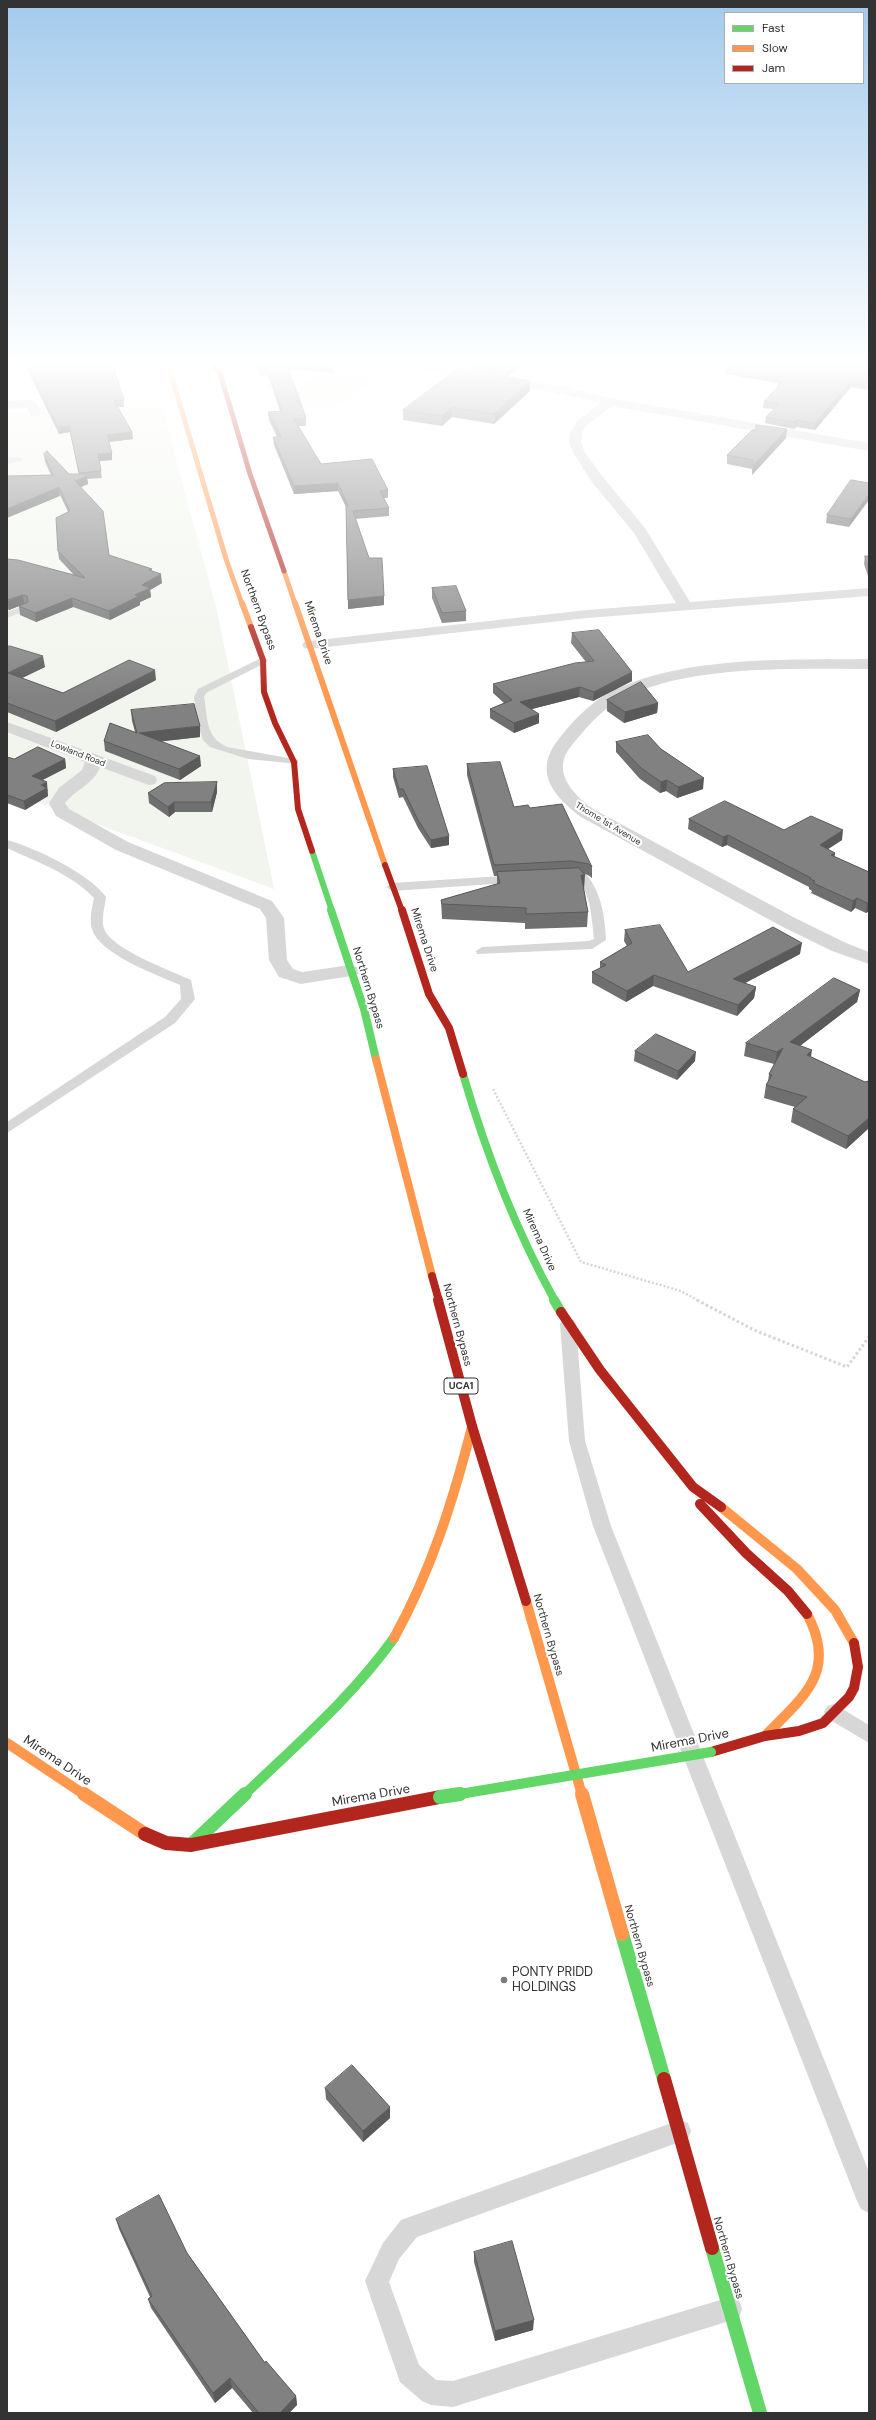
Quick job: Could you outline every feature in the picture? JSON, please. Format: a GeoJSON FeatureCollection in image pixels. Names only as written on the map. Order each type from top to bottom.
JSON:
{"type":"FeatureCollection","features":[{"type":"Feature","properties":{"kind":"street","name":"Northern Bypass"},"geometry":{"type":"LineString","coordinates":[[201,474],[226,559],[263,660],[264,692],[275,723],[294,762],[298,809],[364,1010],[395,1140],[472,1426],[515,1563],[680,2131],[760,2413]]}},
{"type":"Feature","properties":{"kind":"street","name":"Mirema Drive"},"geometry":{"type":"LineString","coordinates":[[7,1743],[147,1835],[166,1843],[191,1845],[440,1797],[711,1752],[765,1736],[799,1731],[823,1723],[849,1697],[854,1688],[858,1667],[855,1645],[847,1628],[835,1610],[797,1569],[736,1518],[693,1487],[600,1370],[568,1323],[527,1245],[477,1123],[449,1028],[429,994],[409,929],[370,827],[250,474]]}},
{"type":"Feature","properties":{"kind":"street"},"geometry":{"type":"LineString","coordinates":[[594,474],[640,531],[686,605]]}},
{"type":"Feature","properties":{"kind":"street"},"geometry":{"type":"LineString","coordinates":[[309,645],[686,605],[869,592]]}},
{"type":"Feature","properties":{"kind":"street","name":"Thome 1st Avenue"},"geometry":{"type":"LineString","coordinates":[[869,664],[779,666],[695,673],[659,680],[620,694],[610,700],[580,726],[560,750],[554,760],[556,782],[574,804],[587,813],[788,922],[839,947],[869,958]]}},
{"type":"Feature","properties":{"kind":"street","name":"Lowland Road"},"geometry":{"type":"LineString","coordinates":[[7,727],[149,780]]}},
{"type":"Feature","properties":{"kind":"street"},"geometry":{"type":"LineString","coordinates":[[94,760],[90,772],[66,792],[57,803],[62,812],[122,846],[266,905],[275,918],[278,960],[286,973],[300,978],[350,971]]}},
{"type":"Feature","properties":{"kind":"street"},"geometry":{"type":"LineString","coordinates":[[191,1845],[319,1724],[373,1669],[401,1626],[429,1572],[455,1497],[472,1426]]}},
{"type":"Feature","properties":{"kind":"street","name":"Mirema Drive"},"geometry":{"type":"LineString","coordinates":[[693,1487],[691,1492],[709,1514],[806,1610],[814,1624],[819,1640],[821,1660],[817,1675],[810,1687],[765,1736]]}},
{"type":"Feature","properties":{"kind":"lane"},"geometry":{"type":"LineString","coordinates":[[7,616],[25,608]]}},
{"type":"Feature","properties":{"kind":"lane"},"geometry":{"type":"LineString","coordinates":[[263,660],[202,690],[199,697],[207,739],[213,746],[227,751],[294,762]]}},
{"type":"Feature","properties":{"kind":"lane"},"geometry":{"type":"LineString","coordinates":[[7,844],[50,863],[92,887],[100,897],[98,930],[104,939],[117,948],[186,983],[188,999],[170,1020],[7,1129]]}},
{"type":"Feature","properties":{"kind":"lane"},"geometry":{"type":"LineString","coordinates":[[482,951],[592,945],[600,940],[599,925],[589,885],[583,878],[556,877]]}},
{"type":"Feature","properties":{"kind":"lane"},"geometry":{"type":"LineString","coordinates":[[392,887],[532,878]]}},
{"type":"Feature","properties":{"kind":"lane"},"geometry":{"type":"LineString","coordinates":[[568,1323],[577,1441],[602,1526],[869,2201]]}},
{"type":"Feature","properties":{"kind":"lane"},"geometry":{"type":"LineString","coordinates":[[834,1712],[869,1734]]}},
{"type":"Feature","properties":{"kind":"lane"},"geometry":{"type":"LineString","coordinates":[[680,2131],[409,2228],[391,2251],[377,2281],[409,2373],[431,2392],[453,2394],[730,2309]]}},
{"type":"Feature","properties":{"kind":"path"},"geometry":{"type":"LineString","coordinates":[[489,1084],[498,1097],[581,1262],[681,1291],[754,1330],[847,1367],[869,1337]]}},
{"type":"Feature","properties":{"kind":"shaded area"},"geometry":{"type":"Polygon","coordinates":[[[7,474],[180,474],[217,611],[274,889],[7,791],[7,474]]]}},
{"type":"Feature","properties":{"kind":"building"},"geometry":{"type":"Polygon","coordinates":[[[86,474],[87,476],[75,481],[103,511],[109,555],[152,569],[149,570],[161,574],[142,585],[150,588],[135,595],[139,596],[109,611],[72,598],[35,613],[19,606],[28,602],[27,596],[23,595],[7,600],[7,559],[18,560],[85,578],[58,551],[56,518],[70,511],[59,487],[7,509],[7,476],[86,474]]]}},
{"type":"Feature","properties":{"kind":"building"},"geometry":{"type":"Polygon","coordinates":[[[289,474],[380,474],[388,490],[380,491],[389,508],[353,511],[369,558],[382,558],[384,596],[348,600],[346,506],[348,506],[338,483],[294,486],[289,474]]]}},
{"type":"Feature","properties":{"kind":"building"},"geometry":{"type":"Polygon","coordinates":[[[851,480],[869,483],[869,494],[851,519],[827,515],[851,480]]]}},
{"type":"Feature","properties":{"kind":"building"},"geometry":{"type":"Polygon","coordinates":[[[865,556],[869,556],[869,569],[865,556]]]}},
{"type":"Feature","properties":{"kind":"building"},"geometry":{"type":"Polygon","coordinates":[[[456,586],[466,611],[442,613],[432,588],[456,586]]]}},
{"type":"Feature","properties":{"kind":"building"},"geometry":{"type":"Polygon","coordinates":[[[599,630],[632,672],[594,692],[580,687],[520,702],[539,714],[514,723],[490,709],[512,700],[493,684],[575,663],[594,661],[572,633],[599,630]]]}},
{"type":"Feature","properties":{"kind":"building"},"geometry":{"type":"Polygon","coordinates":[[[10,646],[43,656],[8,673],[63,693],[129,660],[155,670],[55,721],[7,703],[7,647],[10,646]]]}},
{"type":"Feature","properties":{"kind":"building"},"geometry":{"type":"Polygon","coordinates":[[[641,682],[658,703],[625,712],[607,700],[641,682]]]}},
{"type":"Feature","properties":{"kind":"building"},"geometry":{"type":"Polygon","coordinates":[[[194,704],[200,726],[139,733],[200,756],[179,769],[104,741],[110,723],[137,733],[131,710],[194,704]]]}},
{"type":"Feature","properties":{"kind":"building"},"geometry":{"type":"Polygon","coordinates":[[[648,735],[661,749],[704,778],[678,787],[667,780],[661,782],[641,768],[616,742],[648,735]]]}},
{"type":"Feature","properties":{"kind":"building"},"geometry":{"type":"Polygon","coordinates":[[[38,747],[65,759],[32,776],[47,782],[41,785],[47,788],[24,801],[7,795],[7,757],[14,759],[38,747]]]}},
{"type":"Feature","properties":{"kind":"building"},"geometry":{"type":"Polygon","coordinates":[[[500,762],[514,807],[528,805],[530,808],[562,804],[592,867],[589,864],[571,861],[494,865],[467,764],[500,762]]]}},
{"type":"Feature","properties":{"kind":"building"},"geometry":{"type":"Polygon","coordinates":[[[427,766],[449,836],[431,840],[418,820],[403,789],[399,789],[393,769],[427,766]]]}},
{"type":"Feature","properties":{"kind":"building"},"geometry":{"type":"Polygon","coordinates":[[[217,782],[211,802],[174,802],[168,807],[148,793],[164,783],[217,782]]]}},
{"type":"Feature","properties":{"kind":"building"},"geometry":{"type":"Polygon","coordinates":[[[725,801],[784,830],[811,816],[843,830],[820,845],[835,853],[831,855],[869,872],[869,902],[867,903],[857,898],[853,901],[813,883],[815,881],[810,879],[811,878],[728,835],[723,837],[689,819],[725,801]]]}},
{"type":"Feature","properties":{"kind":"building"},"geometry":{"type":"Polygon","coordinates":[[[579,868],[585,875],[581,875],[588,912],[526,914],[526,908],[442,904],[441,900],[500,883],[497,872],[579,868]]]}},
{"type":"Feature","properties":{"kind":"building"},"geometry":{"type":"Polygon","coordinates":[[[660,925],[688,972],[773,927],[802,943],[733,979],[756,987],[738,1005],[654,975],[627,991],[592,972],[606,965],[600,962],[632,943],[625,930],[660,925]]]}},
{"type":"Feature","properties":{"kind":"building"},"geometry":{"type":"Polygon","coordinates":[[[834,978],[860,990],[790,1042],[812,1050],[807,1055],[865,1082],[869,1081],[869,1118],[848,1136],[793,1109],[807,1097],[766,1085],[772,1075],[769,1074],[783,1048],[777,1052],[746,1043],[834,978]]]}},
{"type":"Feature","properties":{"kind":"building"},"geometry":{"type":"Polygon","coordinates":[[[656,1034],[696,1052],[678,1071],[635,1051],[656,1034]]]}},
{"type":"Feature","properties":{"kind":"building"},"geometry":{"type":"Polygon","coordinates":[[[352,2065],[390,2107],[363,2131],[325,2088],[352,2065]]]}},
{"type":"Feature","properties":{"kind":"building"},"geometry":{"type":"Polygon","coordinates":[[[159,2195],[187,2253],[265,2363],[266,2361],[296,2396],[280,2413],[259,2413],[230,2378],[213,2393],[148,2299],[152,2296],[116,2219],[159,2195]]]}},
{"type":"Feature","properties":{"kind":"building"},"geometry":{"type":"Polygon","coordinates":[[[512,2241],[534,2320],[495,2331],[474,2252],[512,2241]]]}},
{"type":"Feature","properties":{"kind":"traffic: fast"},"geometry":{"type":"LineString","coordinates":[[312,851],[364,1009],[376,1059]]}},
{"type":"Feature","properties":{"kind":"traffic: fast"},"geometry":{"type":"LineString","coordinates":[[463,1074],[482,1135],[505,1196],[531,1255],[561,1312]]}},
{"type":"Feature","properties":{"kind":"traffic: fast"},"geometry":{"type":"LineString","coordinates":[[191,1845],[355,1688],[373,1668],[394,1638]]}},
{"type":"Feature","properties":{"kind":"traffic: fast"},"geometry":{"type":"LineString","coordinates":[[440,1797],[711,1752]]}},
{"type":"Feature","properties":{"kind":"traffic: fast"},"geometry":{"type":"LineString","coordinates":[[622,1934],[664,2079]]}},
{"type":"Feature","properties":{"kind":"traffic: fast"},"geometry":{"type":"LineString","coordinates":[[712,2248],[760,2413]]}},
{"type":"Feature","properties":{"kind":"traffic: slow"},"geometry":{"type":"LineString","coordinates":[[201,474],[226,559],[251,627]]}},
{"type":"Feature","properties":{"kind":"traffic: slow"},"geometry":{"type":"LineString","coordinates":[[284,571],[385,865]]}},
{"type":"Feature","properties":{"kind":"traffic: slow"},"geometry":{"type":"LineString","coordinates":[[376,1059],[432,1276]]}},
{"type":"Feature","properties":{"kind":"traffic: slow"},"geometry":{"type":"LineString","coordinates":[[394,1638],[420,1588],[441,1536],[458,1482],[472,1427]]}},
{"type":"Feature","properties":{"kind":"traffic: slow"},"geometry":{"type":"LineString","coordinates":[[721,1507],[797,1569],[835,1610],[854,1643]]}},
{"type":"Feature","properties":{"kind":"traffic: slow"},"geometry":{"type":"LineString","coordinates":[[526,1601],[622,1934]]}},
{"type":"Feature","properties":{"kind":"traffic: slow"},"geometry":{"type":"LineString","coordinates":[[765,1736],[803,1695],[812,1681],[818,1666],[820,1650],[817,1633],[807,1614]]}},
{"type":"Feature","properties":{"kind":"traffic: slow"},"geometry":{"type":"LineString","coordinates":[[7,1743],[145,1834]]}},
{"type":"Feature","properties":{"kind":"traffic: jam"},"geometry":{"type":"LineString","coordinates":[[250,474],[284,571]]}},
{"type":"Feature","properties":{"kind":"traffic: jam"},"geometry":{"type":"LineString","coordinates":[[251,627],[263,660],[264,692],[275,723],[294,762],[298,809],[312,851]]}},
{"type":"Feature","properties":{"kind":"traffic: jam"},"geometry":{"type":"LineString","coordinates":[[385,865],[409,929],[429,994],[449,1028],[463,1074]]}},
{"type":"Feature","properties":{"kind":"traffic: jam"},"geometry":{"type":"LineString","coordinates":[[432,1276],[472,1426],[526,1601]]}},
{"type":"Feature","properties":{"kind":"traffic: jam"},"geometry":{"type":"LineString","coordinates":[[561,1312],[600,1370],[693,1487],[721,1507]]}},
{"type":"Feature","properties":{"kind":"traffic: jam"},"geometry":{"type":"LineString","coordinates":[[700,1504],[746,1553],[788,1591],[807,1614]]}},
{"type":"Feature","properties":{"kind":"traffic: jam"},"geometry":{"type":"LineString","coordinates":[[711,1752],[765,1736],[799,1731],[823,1723],[849,1697],[854,1688],[858,1667],[854,1643]]}},
{"type":"Feature","properties":{"kind":"traffic: jam"},"geometry":{"type":"LineString","coordinates":[[145,1834],[166,1843],[191,1845],[440,1797]]}},
{"type":"Feature","properties":{"kind":"traffic: jam"},"geometry":{"type":"LineString","coordinates":[[664,2079],[712,2248]]}},
{"type":"Feature","properties":{"kind":"place","name":"PONTY PRIDD HOLDINGS"},"geometry":{"type":"Point","coordinates":[504,1980]}}]}
